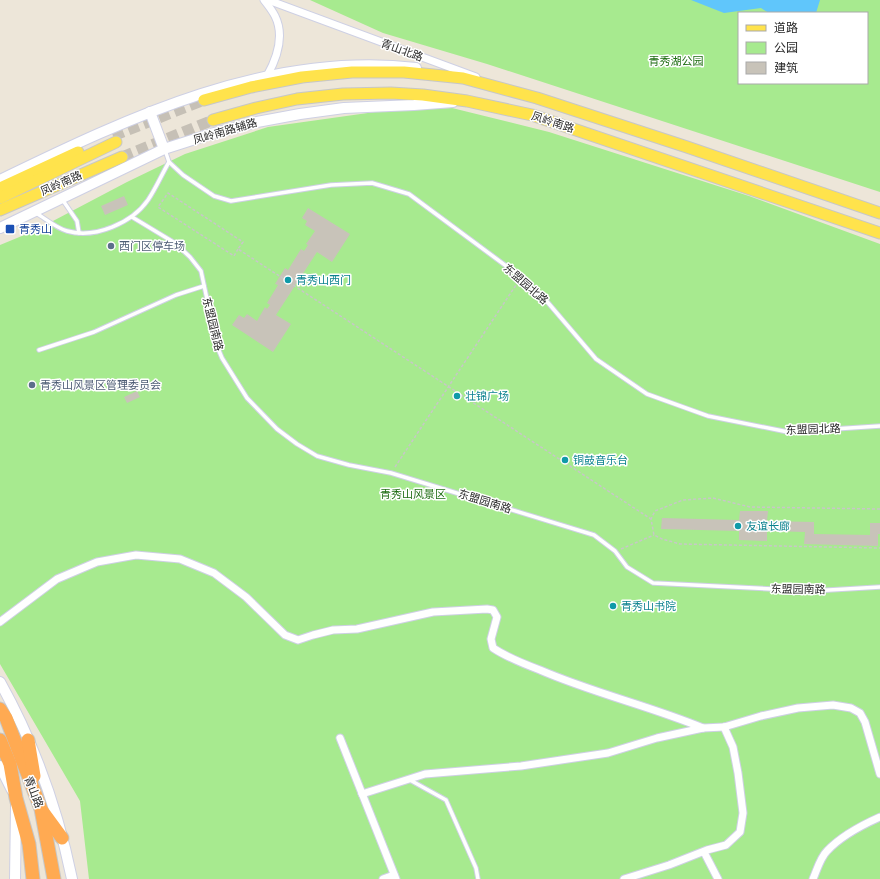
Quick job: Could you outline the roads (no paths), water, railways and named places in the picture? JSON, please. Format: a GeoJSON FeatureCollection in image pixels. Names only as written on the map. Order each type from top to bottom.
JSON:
{"type":"FeatureCollection","features":[{"type":"Feature","properties":{"kind":"highway","name":"青山路"},"geometry":{"type":"LineString","coordinates":[[0,709],[6,718],[41,809],[54,879]]}},
{"type":"Feature","properties":{"kind":"highway","name":"青山路"},"geometry":{"type":"LineString","coordinates":[[0,740],[10,764],[16,798],[29,844],[33,879]]}},
{"type":"Feature","properties":{"kind":"highway"},"geometry":{"type":"LineString","coordinates":[[28,740],[41,809],[62,838]]}},
{"type":"Feature","properties":{"kind":"main road","name":"凤岭南路"},"geometry":{"type":"LineString","coordinates":[[206,103],[303,84],[353,79],[411,79],[461,84],[537,98],[687,147],[880,213]]}},
{"type":"Feature","properties":{"kind":"main road","name":"凤岭南路"},"geometry":{"type":"LineString","coordinates":[[213,120],[256,108],[297,99],[343,94],[391,93],[467,100],[532,115],[880,233]]}},
{"type":"Feature","properties":{"kind":"main road","name":"凤岭南路"},"geometry":{"type":"LineString","coordinates":[[0,188],[114,139],[0,198]]}},
{"type":"Feature","properties":{"kind":"main road","name":"凤岭南路"},"geometry":{"type":"LineString","coordinates":[[0,210],[122,156]]}},
{"type":"Feature","properties":{"kind":"main road"},"geometry":{"type":"LineString","coordinates":[[0,219],[55,193],[90,171]]}},
{"type":"Feature","properties":{"kind":"street"},"geometry":{"type":"LineString","coordinates":[[264,0],[275,16],[280,36],[278,52],[267,76]]}},
{"type":"Feature","properties":{"kind":"street","name":"青山北路"},"geometry":{"type":"LineString","coordinates":[[268,0],[537,98]]}},
{"type":"Feature","properties":{"kind":"street"},"geometry":{"type":"LineString","coordinates":[[0,180],[150,112],[201,94],[267,76],[302,70],[351,65],[392,65],[468,74]]}},
{"type":"Feature","properties":{"kind":"street","name":"凤岭南路辅路"},"geometry":{"type":"LineString","coordinates":[[0,228],[164,149],[214,133],[257,122],[344,108],[414,105],[467,100]]}},
{"type":"Feature","properties":{"kind":"street"},"geometry":{"type":"LineString","coordinates":[[150,112],[164,149]]}},
{"type":"Feature","properties":{"kind":"street"},"geometry":{"type":"LineString","coordinates":[[0,622],[57,579],[97,562],[136,555],[180,560],[214,572],[246,597],[285,635],[298,640],[333,630],[357,629],[434,612],[487,608],[493,610],[497,617],[491,639],[493,648],[504,655],[562,680],[677,717],[703,728]]}},
{"type":"Feature","properties":{"kind":"street"},"geometry":{"type":"LineString","coordinates":[[0,682],[15,708],[53,806],[72,879]]}},
{"type":"Feature","properties":{"kind":"street"},"geometry":{"type":"LineString","coordinates":[[362,794],[425,774],[521,766],[608,753],[657,738],[703,728],[724,727],[761,716],[798,708],[833,705],[851,708],[860,713],[865,722],[880,774]]}},
{"type":"Feature","properties":{"kind":"street"},"geometry":{"type":"LineString","coordinates":[[624,879],[726,845],[740,832],[743,813],[738,773],[733,747],[724,727]]}},
{"type":"Feature","properties":{"kind":"street"},"geometry":{"type":"LineString","coordinates":[[340,738],[395,877],[383,879]]}},
{"type":"Feature","properties":{"kind":"street"},"geometry":{"type":"LineString","coordinates":[[0,766],[16,798],[16,879]]}},
{"type":"Feature","properties":{"kind":"street"},"geometry":{"type":"LineString","coordinates":[[813,879],[827,851],[841,839],[865,823],[880,816]]}},
{"type":"Feature","properties":{"kind":"street"},"geometry":{"type":"LineString","coordinates":[[704,852],[718,879]]}},
{"type":"Feature","properties":{"kind":"lane"},"geometry":{"type":"LineString","coordinates":[[35,212],[57,227],[79,233],[94,233],[123,222],[132,216],[148,200],[169,162],[164,149]]}},
{"type":"Feature","properties":{"kind":"lane","name":"东盟园北路"},"geometry":{"type":"LineString","coordinates":[[169,162],[183,175],[214,196],[231,201],[331,185],[372,183],[409,194],[521,277],[544,298],[596,359],[647,394],[708,416],[788,432],[880,426]]}},
{"type":"Feature","properties":{"kind":"lane"},"geometry":{"type":"LineString","coordinates":[[62,199],[77,221],[79,233]]}},
{"type":"Feature","properties":{"kind":"lane","name":"东盟园南路"},"geometry":{"type":"LineString","coordinates":[[132,216],[175,243],[190,257],[201,271],[217,346],[222,358],[247,398],[277,429],[297,444],[317,456],[349,465],[391,473],[594,534],[615,551],[627,566],[653,583],[812,591],[880,587]]}},
{"type":"Feature","properties":{"kind":"lane"},"geometry":{"type":"LineString","coordinates":[[39,350],[94,332],[176,295],[204,286]]}},
{"type":"Feature","properties":{"kind":"lane"},"geometry":{"type":"LineString","coordinates":[[408,780],[446,800],[476,868],[478,879]]}},
{"type":"Feature","properties":{"kind":"water"},"geometry":{"type":"Polygon","coordinates":[[[691,0],[820,0],[816,12],[767,12],[761,8],[724,13],[691,0]]]}},
{"type":"Feature","properties":{"kind":"tunnel"},"geometry":{"type":"LineString","coordinates":[[113,136],[204,100]]}},
{"type":"Feature","properties":{"kind":"tunnel"},"geometry":{"type":"LineString","coordinates":[[122,157],[213,120]]}},
{"type":"Feature","properties":{"kind":"place","name":"青秀山"},"geometry":{"type":"Point","coordinates":[10,229]}},
{"type":"Feature","properties":{"kind":"place","name":"西门区停车场"},"geometry":{"type":"Point","coordinates":[111,246]}},
{"type":"Feature","properties":{"kind":"place","name":"青秀山西门"},"geometry":{"type":"Point","coordinates":[288,280]}},
{"type":"Feature","properties":{"kind":"place","name":"青秀山风景区管理委员会"},"geometry":{"type":"Point","coordinates":[32,385]}},
{"type":"Feature","properties":{"kind":"place","name":"壮锦广场"},"geometry":{"type":"Point","coordinates":[457,396]}},
{"type":"Feature","properties":{"kind":"place","name":"铜鼓音乐台"},"geometry":{"type":"Point","coordinates":[565,460]}},
{"type":"Feature","properties":{"kind":"place","name":"友谊长廊"},"geometry":{"type":"Point","coordinates":[738,526]}},
{"type":"Feature","properties":{"kind":"place","name":"青秀山书院"},"geometry":{"type":"Point","coordinates":[613,606]}},
{"type":"Feature","properties":{"kind":"park label","name":"青秀湖公园"},"geometry":{"type":"Point","coordinates":[676,61]}},
{"type":"Feature","properties":{"kind":"park label","name":"青秀山风景区"},"geometry":{"type":"Point","coordinates":[413,494]}}]}
